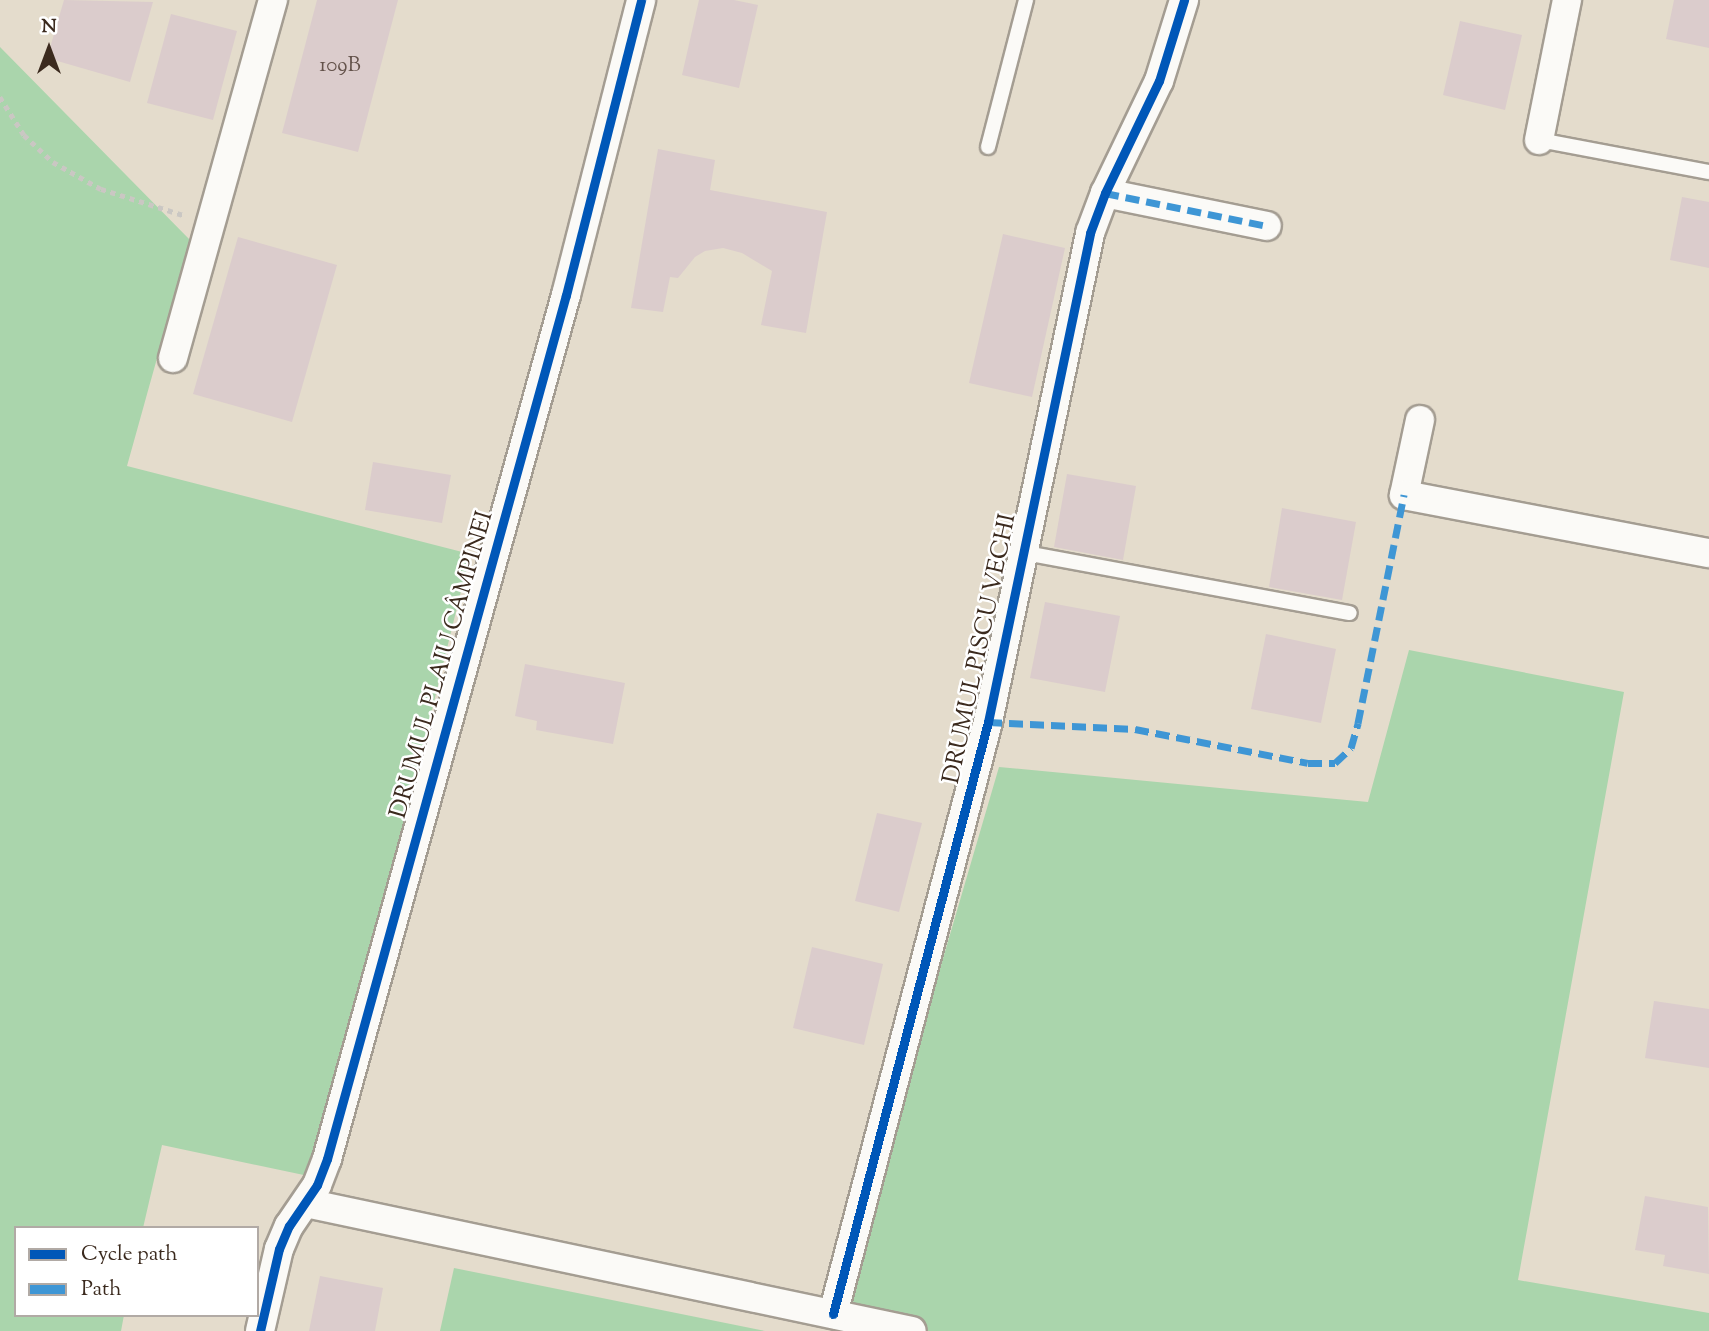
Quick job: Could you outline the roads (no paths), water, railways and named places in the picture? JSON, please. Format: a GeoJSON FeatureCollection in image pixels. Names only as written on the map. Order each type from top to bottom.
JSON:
{"type":"FeatureCollection","features":[{"type":"Feature","properties":{"kind":"street"},"geometry":{"type":"LineString","coordinates":[[173,358],[273,0]]}},
{"type":"Feature","properties":{"kind":"street","name":"DRUMUL PLAIU CÂMPINEI"},"geometry":{"type":"LineString","coordinates":[[260,1331],[279,1249],[289,1226],[306,1203],[327,1159],[566,295],[641,0]]}},
{"type":"Feature","properties":{"kind":"street","name":"DRUMUL PISCU VECHI"},"geometry":{"type":"LineString","coordinates":[[833,1314],[988,722],[1090,233],[1105,193],[1159,81],[1184,0]]}},
{"type":"Feature","properties":{"kind":"street"},"geometry":{"type":"LineString","coordinates":[[1539,140],[1567,0]]}},
{"type":"Feature","properties":{"kind":"street"},"geometry":{"type":"LineString","coordinates":[[1105,193],[1267,226]]}},
{"type":"Feature","properties":{"kind":"street"},"geometry":{"type":"LineString","coordinates":[[1420,420],[1404,495],[1709,553]]}},
{"type":"Feature","properties":{"kind":"street"},"geometry":{"type":"LineString","coordinates":[[306,1203],[912,1331]]}},
{"type":"Feature","properties":{"kind":"lane"},"geometry":{"type":"LineString","coordinates":[[988,147],[1026,0]]}},
{"type":"Feature","properties":{"kind":"lane"},"geometry":{"type":"LineString","coordinates":[[1539,140],[1709,172]]}},
{"type":"Feature","properties":{"kind":"lane"},"geometry":{"type":"LineString","coordinates":[[1022,555],[1031,554],[1349,613]]}}]}
